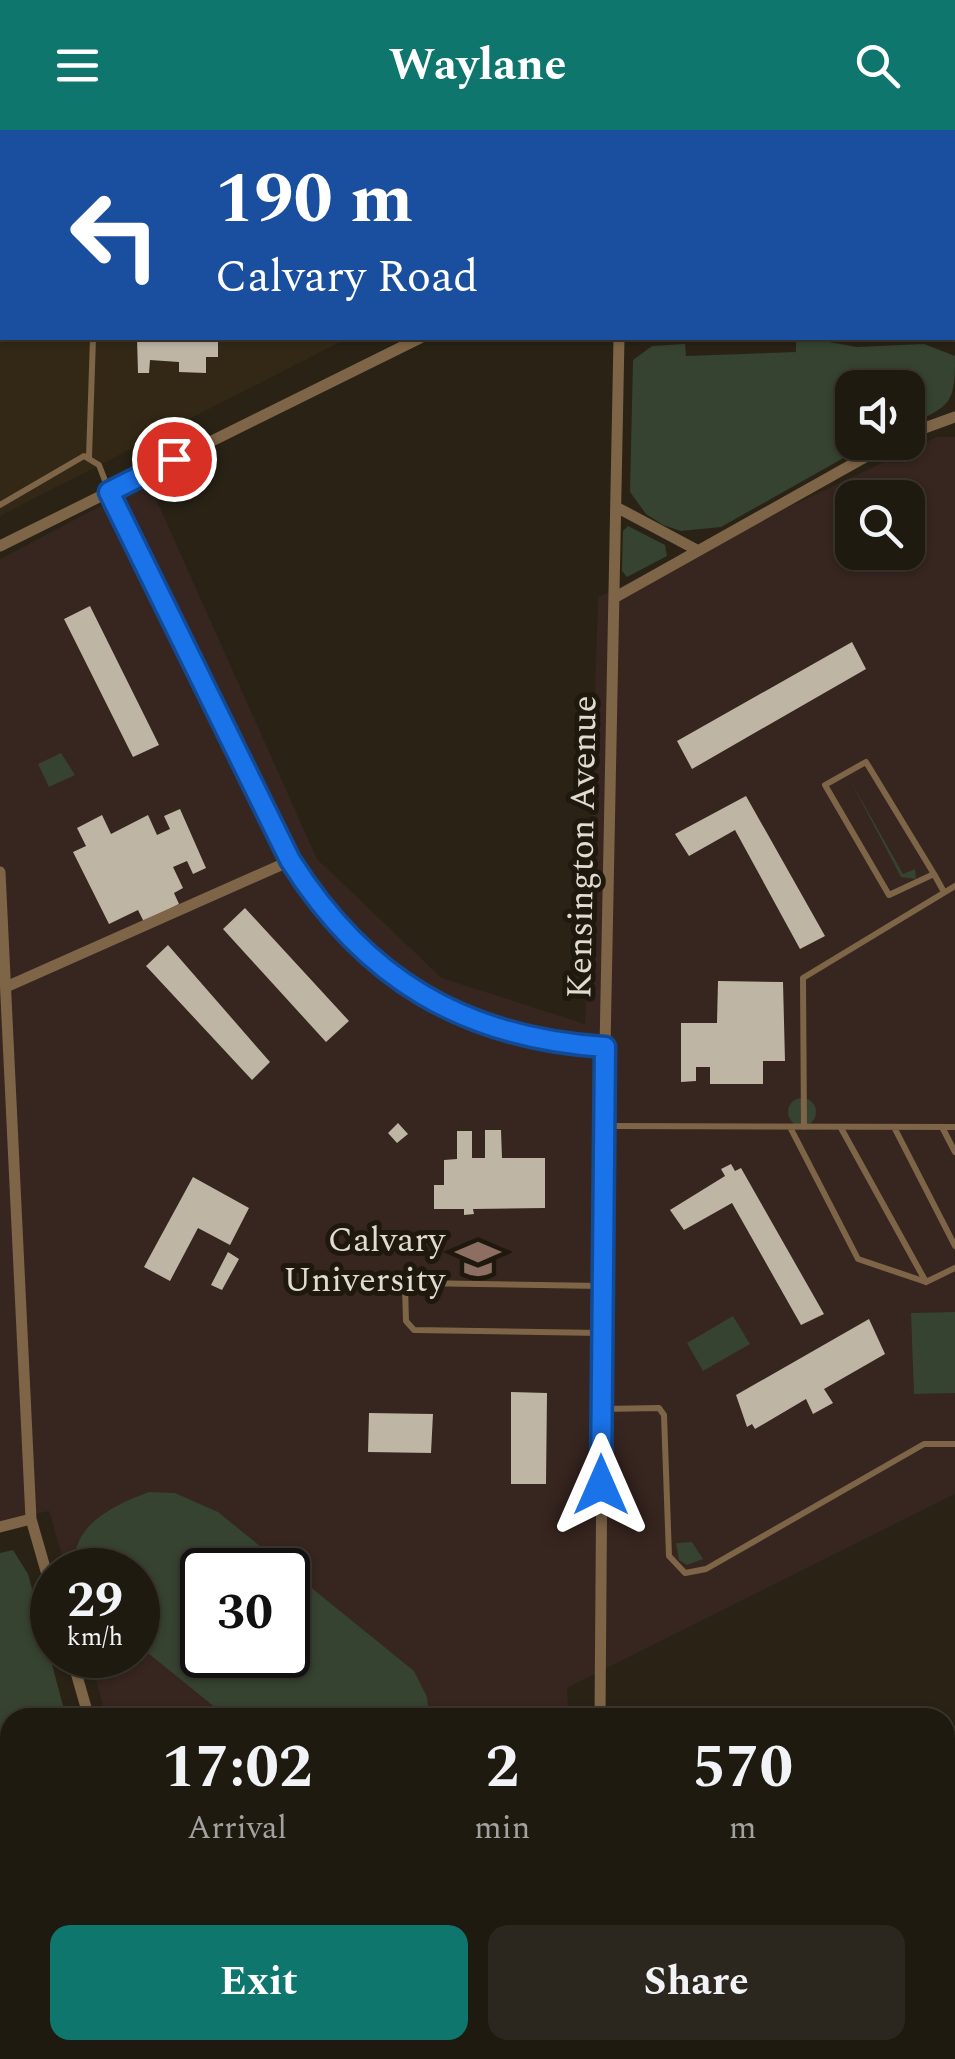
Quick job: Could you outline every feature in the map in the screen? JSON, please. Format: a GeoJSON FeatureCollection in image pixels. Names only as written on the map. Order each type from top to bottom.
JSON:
{"type":"FeatureCollection","features":[{"type":"Feature","properties":{"kind":"street"},"geometry":{"type":"LineString","coordinates":[[0,546],[416,340]]}},
{"type":"Feature","properties":{"kind":"street","name":"Kensington Avenue"},"geometry":{"type":"LineString","coordinates":[[600,1708],[605,1047],[619,340]]}},
{"type":"Feature","properties":{"kind":"street"},"geometry":{"type":"LineString","coordinates":[[925,428],[955,417]]}},
{"type":"Feature","properties":{"kind":"street"},"geometry":{"type":"LineString","coordinates":[[614,598],[860,460]]}},
{"type":"Feature","properties":{"kind":"street"},"geometry":{"type":"LineString","coordinates":[[109,492],[290,860],[343,934],[419,993],[486,1024],[605,1047]]}},
{"type":"Feature","properties":{"kind":"street"},"geometry":{"type":"LineString","coordinates":[[616,507],[697,550]]}},
{"type":"Feature","properties":{"kind":"street"},"geometry":{"type":"LineString","coordinates":[[6,987],[290,860]]}},
{"type":"Feature","properties":{"kind":"street"},"geometry":{"type":"LineString","coordinates":[[0,872],[31,1518],[40,1548]]}},
{"type":"Feature","properties":{"kind":"street"},"geometry":{"type":"LineString","coordinates":[[0,1527],[31,1518]]}},
{"type":"Feature","properties":{"kind":"street"},"geometry":{"type":"LineString","coordinates":[[78,1678],[86,1708]]}},
{"type":"Feature","properties":{"kind":"lane"},"geometry":{"type":"LineString","coordinates":[[93,340],[89,456],[99,465],[109,492]]}},
{"type":"Feature","properties":{"kind":"lane"},"geometry":{"type":"LineString","coordinates":[[0,505],[89,456]]}},
{"type":"Feature","properties":{"kind":"lane"},"geometry":{"type":"LineString","coordinates":[[934,874],[888,894],[825,785],[866,762],[934,874],[944,892]]}},
{"type":"Feature","properties":{"kind":"lane"},"geometry":{"type":"LineString","coordinates":[[804,1126],[803,978],[955,886]]}},
{"type":"Feature","properties":{"kind":"lane"},"geometry":{"type":"LineString","coordinates":[[604,1126],[955,1127]]}},
{"type":"Feature","properties":{"kind":"lane"},"geometry":{"type":"LineString","coordinates":[[790,1126],[858,1258],[926,1282],[955,1268]]}},
{"type":"Feature","properties":{"kind":"lane"},"geometry":{"type":"LineString","coordinates":[[840,1126],[926,1282]]}},
{"type":"Feature","properties":{"kind":"lane"},"geometry":{"type":"LineString","coordinates":[[894,1127],[955,1246]]}},
{"type":"Feature","properties":{"kind":"lane"},"geometry":{"type":"LineString","coordinates":[[942,1127],[955,1152]]}},
{"type":"Feature","properties":{"kind":"lane"},"geometry":{"type":"LineString","coordinates":[[602,1286],[414,1283],[405,1287],[406,1321],[414,1330],[602,1334]]}},
{"type":"Feature","properties":{"kind":"lane"},"geometry":{"type":"LineString","coordinates":[[602,1409],[659,1408],[664,1415],[669,1556],[685,1573],[706,1569],[924,1444],[955,1444]]}},
{"type":"Feature","properties":{"kind":"shaded area"},"geometry":{"type":"Polygon","coordinates":[[[0,340],[344,340],[0,516],[0,340]]]}},
{"type":"Feature","properties":{"kind":"shaded area","name":"Calvary University"},"geometry":{"type":"Polygon","coordinates":[[[937,437],[955,437],[955,1494],[567,1688],[568,1708],[104,1708],[95,1678],[160,1678],[160,1548],[60,1548],[49,1511],[0,1522],[0,559],[148,481],[317,859],[442,978],[585,1024],[598,597],[835,485],[835,570],[925,570],[925,480],[846,480],[888,460],[925,460],[925,443],[937,437]]]}},
{"type":"Feature","properties":{"kind":"green space"},"geometry":{"type":"Polygon","coordinates":[[[804,340],[857,347],[924,344],[955,356],[954,384],[948,401],[925,417],[925,370],[835,370],[835,460],[840,460],[721,527],[681,531],[646,514],[630,492],[633,360],[652,346],[685,344],[686,356],[796,352],[796,341],[804,340]]]}},
{"type":"Feature","properties":{"kind":"green space"},"geometry":{"type":"Polygon","coordinates":[[[628,526],[665,545],[667,556],[627,577],[622,571],[623,531],[628,526]]]}},
{"type":"Feature","properties":{"kind":"green space"},"geometry":{"type":"Polygon","coordinates":[[[61,753],[75,775],[49,787],[38,764],[61,753]]]}},
{"type":"Feature","properties":{"kind":"green space"},"geometry":{"type":"Polygon","coordinates":[[[849,778],[903,874],[915,869],[916,879],[901,877],[849,778]]]}},
{"type":"Feature","properties":{"kind":"green space"},"geometry":{"type":"Polygon","coordinates":[[[802,1098],[812,1102],[816,1112],[812,1122],[802,1126],[792,1122],[788,1112],[792,1102],[802,1098]]]}},
{"type":"Feature","properties":{"kind":"green space"},"geometry":{"type":"Polygon","coordinates":[[[955,1312],[955,1393],[914,1394],[911,1313],[955,1312]]]}},
{"type":"Feature","properties":{"kind":"green space"},"geometry":{"type":"Polygon","coordinates":[[[733,1316],[750,1344],[703,1371],[687,1343],[733,1316]]]}},
{"type":"Feature","properties":{"kind":"green space"},"geometry":{"type":"Polygon","coordinates":[[[149,1492],[175,1493],[218,1512],[262,1548],[180,1548],[180,1678],[310,1678],[310,1587],[414,1671],[428,1708],[216,1708],[160,1663],[160,1548],[77,1548],[97,1519],[149,1492]]]}},
{"type":"Feature","properties":{"kind":"green space"},"geometry":{"type":"Polygon","coordinates":[[[692,1542],[703,1559],[687,1565],[679,1560],[676,1543],[692,1542]]]}},
{"type":"Feature","properties":{"kind":"green space"},"geometry":{"type":"Polygon","coordinates":[[[13,1550],[30,1582],[30,1678],[56,1678],[64,1708],[0,1708],[0,1553],[13,1550]]]}},
{"type":"Feature","properties":{"kind":"building"},"geometry":{"type":"Polygon","coordinates":[[[137,340],[218,340],[218,357],[206,357],[206,373],[179,372],[179,362],[150,360],[149,373],[138,373],[137,340]]]}},
{"type":"Feature","properties":{"kind":"building"},"geometry":{"type":"Polygon","coordinates":[[[90,606],[159,745],[133,757],[64,619],[90,606]]]}},
{"type":"Feature","properties":{"kind":"building"},"geometry":{"type":"Polygon","coordinates":[[[852,642],[866,669],[692,769],[677,741],[852,642]]]}},
{"type":"Feature","properties":{"kind":"building"},"geometry":{"type":"Polygon","coordinates":[[[746,796],[825,936],[800,949],[735,830],[689,856],[675,834],[746,796]]]}},
{"type":"Feature","properties":{"kind":"building"},"geometry":{"type":"Polygon","coordinates":[[[180,809],[206,868],[193,874],[187,861],[173,867],[183,888],[174,893],[179,904],[144,922],[138,910],[109,924],[73,852],[86,846],[77,828],[102,815],[111,834],[148,815],[157,835],[170,829],[164,816],[180,809]]]}},
{"type":"Feature","properties":{"kind":"building"},"geometry":{"type":"Polygon","coordinates":[[[245,908],[349,1021],[326,1042],[223,929],[245,908]]]}},
{"type":"Feature","properties":{"kind":"building"},"geometry":{"type":"Polygon","coordinates":[[[168,945],[270,1062],[252,1080],[146,966],[168,945]]]}},
{"type":"Feature","properties":{"kind":"building"},"geometry":{"type":"Polygon","coordinates":[[[718,981],[783,982],[785,1061],[763,1061],[763,1084],[710,1084],[710,1067],[696,1067],[696,1081],[681,1082],[681,1023],[717,1023],[718,981]]]}},
{"type":"Feature","properties":{"kind":"building"},"geometry":{"type":"Polygon","coordinates":[[[398,1123],[408,1134],[397,1143],[388,1133],[398,1123]]]}},
{"type":"Feature","properties":{"kind":"building"},"geometry":{"type":"Polygon","coordinates":[[[485,1130],[501,1130],[502,1158],[545,1158],[545,1208],[473,1209],[474,1214],[464,1215],[464,1209],[434,1209],[434,1185],[444,1185],[444,1160],[457,1159],[457,1131],[472,1131],[472,1158],[485,1158],[485,1130]]]}},
{"type":"Feature","properties":{"kind":"building"},"geometry":{"type":"Polygon","coordinates":[[[731,1164],[735,1171],[741,1168],[824,1314],[801,1325],[732,1203],[684,1230],[670,1210],[725,1176],[721,1169],[731,1164]]]}},
{"type":"Feature","properties":{"kind":"building"},"geometry":{"type":"Polygon","coordinates":[[[193,1177],[249,1208],[230,1245],[198,1228],[170,1281],[144,1267],[193,1177]]]}},
{"type":"Feature","properties":{"kind":"building"},"geometry":{"type":"Polygon","coordinates":[[[228,1252],[239,1259],[222,1290],[211,1285],[228,1252]]]}},
{"type":"Feature","properties":{"kind":"building"},"geometry":{"type":"Polygon","coordinates":[[[869,1319],[885,1354],[824,1389],[833,1403],[813,1414],[806,1399],[755,1429],[752,1424],[747,1427],[736,1395],[869,1319]]]}},
{"type":"Feature","properties":{"kind":"building"},"geometry":{"type":"Polygon","coordinates":[[[511,1392],[547,1393],[546,1484],[511,1484],[511,1392]]]}},
{"type":"Feature","properties":{"kind":"building"},"geometry":{"type":"Polygon","coordinates":[[[369,1413],[433,1414],[431,1453],[368,1452],[369,1413]]]}},
{"type":"Feature","properties":{"kind":"place","name":"Calvary University"},"geometry":{"type":"Point","coordinates":[478,1259]}},
{"type":"Feature","properties":{"kind":"route"},"geometry":{"type":"LineString","coordinates":[[174,459],[109,492],[290,860],[318,904],[343,934],[385,970],[450,1010],[522,1034],[578,1046],[605,1047],[601,1485]]}}]}
